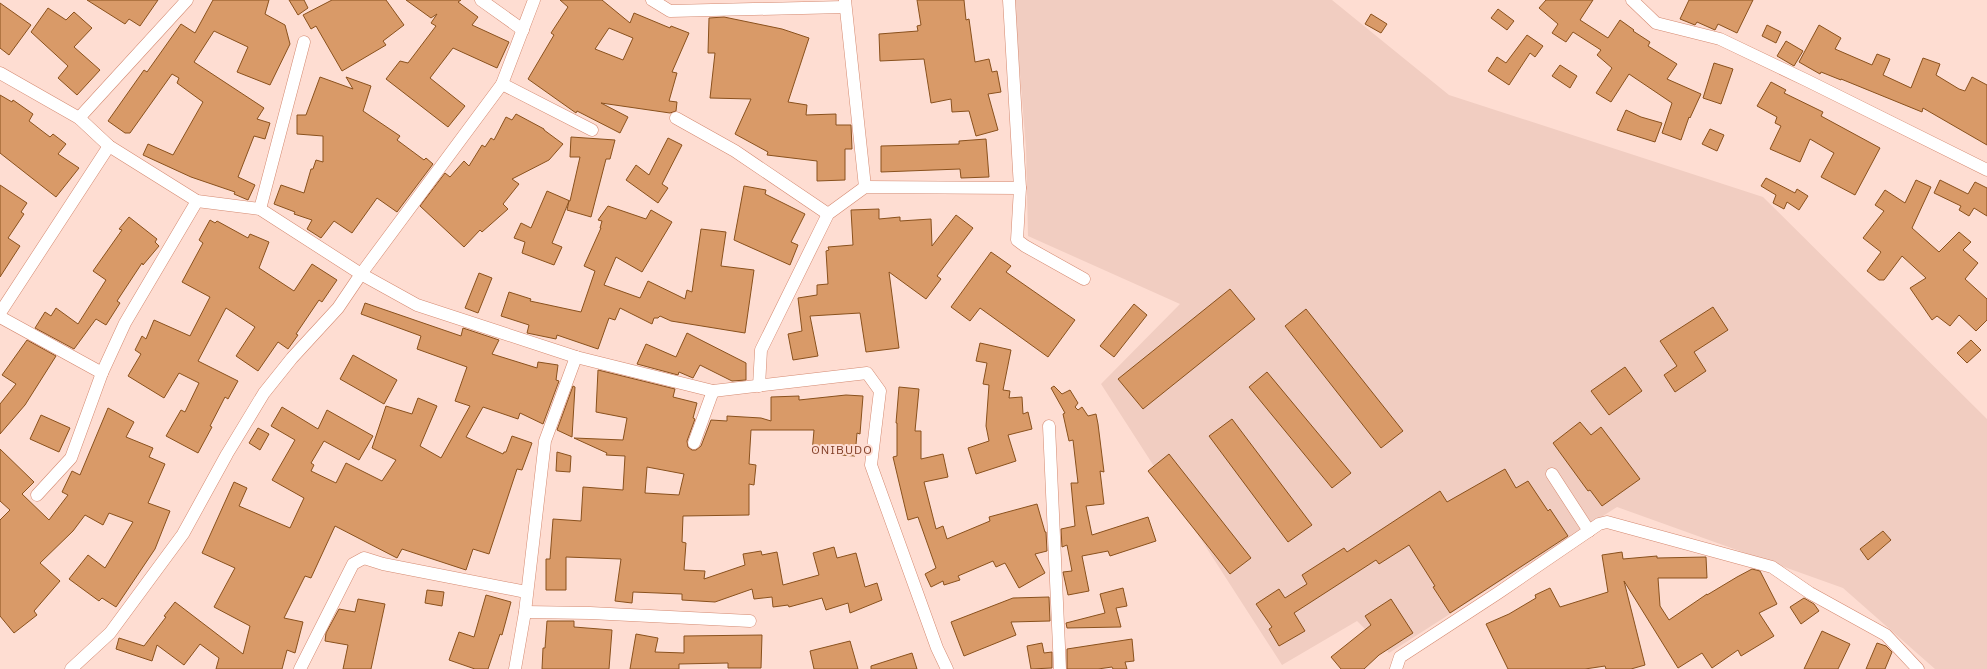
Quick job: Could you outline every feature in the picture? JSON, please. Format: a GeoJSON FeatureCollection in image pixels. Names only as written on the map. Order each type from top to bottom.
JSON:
{"type":"FeatureCollection","features":[{"type":"Feature","properties":{"kind":"street"},"geometry":{"type":"LineString","coordinates":[[79,118],[187,0]]}},
{"type":"Feature","properties":{"kind":"street"},"geometry":{"type":"LineString","coordinates":[[481,0],[523,30]]}},
{"type":"Feature","properties":{"kind":"street"},"geometry":{"type":"LineString","coordinates":[[71,669],[110,633],[183,534],[227,454],[264,393],[292,358],[338,308],[361,274],[502,84],[534,0]]}},
{"type":"Feature","properties":{"kind":"street"},"geometry":{"type":"LineString","coordinates":[[652,0],[670,11],[844,4],[865,187]]}},
{"type":"Feature","properties":{"kind":"street"},"geometry":{"type":"LineString","coordinates":[[1009,0],[1020,188],[1017,240],[1084,279]]}},
{"type":"Feature","properties":{"kind":"street"},"geometry":{"type":"LineString","coordinates":[[1632,0],[1656,23],[1720,39],[1815,84],[1987,170]]}},
{"type":"Feature","properties":{"kind":"street"},"geometry":{"type":"LineString","coordinates":[[260,209],[304,42]]}},
{"type":"Feature","properties":{"kind":"street"},"geometry":{"type":"LineString","coordinates":[[0,73],[79,118],[109,146],[197,201],[260,209],[361,274],[417,305],[576,357],[713,391],[867,373],[880,391],[871,465],[937,648],[947,669]]}},
{"type":"Feature","properties":{"kind":"street"},"geometry":{"type":"LineString","coordinates":[[502,84],[592,130]]}},
{"type":"Feature","properties":{"kind":"street"},"geometry":{"type":"LineString","coordinates":[[676,118],[735,151],[828,214]]}},
{"type":"Feature","properties":{"kind":"street"},"geometry":{"type":"LineString","coordinates":[[0,313],[109,146]]}},
{"type":"Feature","properties":{"kind":"street"},"geometry":{"type":"LineString","coordinates":[[759,386],[761,350],[828,214],[865,187],[1020,188]]}},
{"type":"Feature","properties":{"kind":"street"},"geometry":{"type":"LineString","coordinates":[[37,495],[71,458],[102,373],[125,324],[197,201]]}},
{"type":"Feature","properties":{"kind":"street"},"geometry":{"type":"LineString","coordinates":[[0,317],[102,373]]}},
{"type":"Feature","properties":{"kind":"street"},"geometry":{"type":"LineString","coordinates":[[515,669],[525,612],[526,592],[545,441],[576,357]]}},
{"type":"Feature","properties":{"kind":"street"},"geometry":{"type":"LineString","coordinates":[[694,443],[713,391]]}},
{"type":"Feature","properties":{"kind":"street"},"geometry":{"type":"LineString","coordinates":[[1048,426],[1060,669]]}},
{"type":"Feature","properties":{"kind":"street"},"geometry":{"type":"LineString","coordinates":[[1552,474],[1589,531]]}},
{"type":"Feature","properties":{"kind":"street"},"geometry":{"type":"LineString","coordinates":[[1396,669],[1400,657],[1498,594],[1599,524],[1607,522],[1772,567],[1810,593],[1886,635],[1918,669]]}},
{"type":"Feature","properties":{"kind":"street"},"geometry":{"type":"LineString","coordinates":[[300,669],[353,564],[364,558],[383,564],[526,592]]}},
{"type":"Feature","properties":{"kind":"street"},"geometry":{"type":"LineString","coordinates":[[525,612],[590,613],[750,621]]}},
{"type":"Feature","properties":{"kind":"shaded area"},"geometry":{"type":"Polygon","coordinates":[[[1014,0],[1332,0],[1449,95],[1763,197],[1987,419],[1987,669],[1935,669],[1843,588],[1617,507],[1389,653],[1357,621],[1282,665],[1101,384],[1180,304],[1028,236],[1026,148],[1014,0]]]}},
{"type":"Feature","properties":{"kind":"building"},"geometry":{"type":"Polygon","coordinates":[[[87,0],[158,0],[140,26],[129,19],[125,24],[87,0]]]}},
{"type":"Feature","properties":{"kind":"building"},"geometry":{"type":"Polygon","coordinates":[[[213,0],[269,0],[265,14],[285,25],[290,44],[270,85],[237,72],[248,47],[214,31],[194,62],[264,108],[257,119],[270,123],[265,139],[254,136],[238,177],[255,185],[248,200],[234,194],[235,192],[191,177],[143,155],[148,144],[173,155],[203,102],[177,83],[179,78],[172,74],[130,133],[125,133],[108,121],[144,70],[147,72],[181,24],[195,33],[213,0]]]}},
{"type":"Feature","properties":{"kind":"building"},"geometry":{"type":"Polygon","coordinates":[[[289,0],[304,0],[308,8],[298,15],[289,0]]]}},
{"type":"Feature","properties":{"kind":"building"},"geometry":{"type":"Polygon","coordinates":[[[332,0],[386,0],[404,25],[383,41],[386,45],[342,71],[316,26],[311,29],[303,15],[332,0]]]}},
{"type":"Feature","properties":{"kind":"building"},"geometry":{"type":"Polygon","coordinates":[[[406,0],[461,0],[458,2],[478,17],[472,25],[509,42],[497,68],[453,48],[430,78],[465,106],[448,127],[386,79],[400,61],[408,63],[436,26],[431,23],[437,14],[431,18],[406,0]]]}},
{"type":"Feature","properties":{"kind":"building"},"geometry":{"type":"Polygon","coordinates":[[[560,0],[602,0],[630,23],[634,13],[670,28],[671,26],[689,33],[672,72],[677,73],[669,101],[677,102],[676,111],[670,113],[601,103],[628,117],[620,133],[577,111],[576,113],[528,79],[554,35],[551,33],[568,7],[560,0]],[[609,28],[595,49],[623,60],[633,38],[609,28]]]}},
{"type":"Feature","properties":{"kind":"building"},"geometry":{"type":"Polygon","coordinates":[[[917,0],[964,0],[966,20],[969,19],[975,62],[989,59],[992,72],[997,71],[1001,92],[988,94],[998,130],[976,136],[969,111],[952,112],[951,99],[931,103],[924,59],[880,61],[879,34],[918,31],[917,26],[921,25],[917,0]]]}},
{"type":"Feature","properties":{"kind":"building"},"geometry":{"type":"Polygon","coordinates":[[[1546,0],[1593,0],[1580,20],[1608,38],[1620,20],[1650,42],[1648,46],[1677,64],[1667,79],[1701,94],[1690,118],[1689,117],[1681,140],[1662,133],[1672,103],[1629,74],[1611,102],[1596,93],[1612,68],[1597,55],[1601,50],[1573,32],[1566,42],[1552,33],[1558,24],[1539,8],[1546,0]]]}},
{"type":"Feature","properties":{"kind":"building"},"geometry":{"type":"Polygon","coordinates":[[[1689,0],[1753,0],[1737,33],[1718,24],[1715,30],[1697,22],[1695,25],[1680,19],[1689,0]]]}},
{"type":"Feature","properties":{"kind":"building"},"geometry":{"type":"Polygon","coordinates":[[[0,3],[31,25],[9,55],[0,48],[0,3]]]}},
{"type":"Feature","properties":{"kind":"building"},"geometry":{"type":"Polygon","coordinates":[[[48,8],[66,20],[74,12],[92,28],[74,47],[100,70],[77,95],[58,78],[68,66],[31,32],[48,8]]]}},
{"type":"Feature","properties":{"kind":"building"},"geometry":{"type":"Polygon","coordinates":[[[1498,9],[1514,21],[1507,30],[1491,18],[1498,9]]]}},
{"type":"Feature","properties":{"kind":"building"},"geometry":{"type":"Polygon","coordinates":[[[1371,14],[1387,24],[1381,33],[1365,24],[1371,14]]]}},
{"type":"Feature","properties":{"kind":"building"},"geometry":{"type":"Polygon","coordinates":[[[724,17],[782,29],[809,38],[788,102],[807,105],[806,115],[836,114],[836,125],[851,125],[852,149],[845,149],[845,180],[817,181],[817,161],[767,155],[768,152],[735,134],[751,99],[710,98],[715,53],[708,53],[709,18],[724,17]]]}},
{"type":"Feature","properties":{"kind":"building"},"geometry":{"type":"Polygon","coordinates":[[[1767,25],[1781,32],[1776,43],[1762,36],[1767,25]]]}},
{"type":"Feature","properties":{"kind":"building"},"geometry":{"type":"Polygon","coordinates":[[[1819,25],[1841,38],[1835,49],[1872,65],[1877,54],[1890,59],[1883,75],[1911,88],[1923,58],[1940,64],[1936,75],[1959,89],[1965,91],[1972,77],[1987,85],[1987,145],[1923,108],[1922,112],[1841,79],[1821,72],[1820,74],[1799,62],[1819,25]]]}},
{"type":"Feature","properties":{"kind":"building"},"geometry":{"type":"Polygon","coordinates":[[[1527,35],[1543,46],[1535,57],[1530,53],[1509,85],[1488,71],[1497,57],[1506,63],[1527,35]]]}},
{"type":"Feature","properties":{"kind":"building"},"geometry":{"type":"Polygon","coordinates":[[[1786,41],[1803,51],[1794,66],[1777,56],[1786,41]]]}},
{"type":"Feature","properties":{"kind":"building"},"geometry":{"type":"Polygon","coordinates":[[[1714,63],[1733,69],[1721,104],[1703,98],[1714,63]]]}},
{"type":"Feature","properties":{"kind":"building"},"geometry":{"type":"Polygon","coordinates":[[[1560,65],[1577,76],[1570,88],[1552,76],[1560,65]]]}},
{"type":"Feature","properties":{"kind":"building"},"geometry":{"type":"Polygon","coordinates":[[[320,77],[353,89],[346,77],[371,86],[363,111],[400,136],[397,140],[424,160],[426,158],[433,164],[397,212],[377,198],[352,233],[334,221],[321,238],[307,229],[312,220],[294,214],[295,212],[274,204],[281,185],[304,193],[311,169],[313,169],[316,160],[323,162],[323,136],[297,134],[297,115],[306,115],[320,77]]]}},
{"type":"Feature","properties":{"kind":"building"},"geometry":{"type":"Polygon","coordinates":[[[1771,82],[1786,90],[1784,93],[1823,112],[1821,116],[1880,148],[1855,195],[1821,177],[1834,153],[1810,139],[1800,162],[1770,149],[1781,126],[1775,123],[1777,117],[1757,106],[1771,82]]]}},
{"type":"Feature","properties":{"kind":"building"},"geometry":{"type":"Polygon","coordinates":[[[0,95],[12,102],[13,100],[33,114],[29,121],[50,137],[53,134],[66,144],[58,154],[79,168],[56,197],[0,153],[0,95]]]}},
{"type":"Feature","properties":{"kind":"building"},"geometry":{"type":"Polygon","coordinates":[[[1626,110],[1641,117],[1662,123],[1655,142],[1617,130],[1626,110]]]}},
{"type":"Feature","properties":{"kind":"building"},"geometry":{"type":"Polygon","coordinates":[[[516,114],[544,129],[563,144],[549,160],[512,179],[519,184],[503,204],[508,209],[482,232],[480,230],[464,247],[420,206],[445,173],[450,177],[464,161],[469,166],[482,145],[485,147],[491,138],[494,140],[506,117],[512,120],[516,114]]]}},
{"type":"Feature","properties":{"kind":"building"},"geometry":{"type":"Polygon","coordinates":[[[1710,129],[1724,135],[1717,151],[1702,144],[1710,129]]]}},
{"type":"Feature","properties":{"kind":"building"},"geometry":{"type":"Polygon","coordinates":[[[571,137],[615,140],[610,159],[606,159],[591,217],[567,210],[569,201],[552,243],[562,247],[554,265],[522,253],[525,242],[514,238],[521,223],[531,228],[547,191],[570,201],[580,157],[570,157],[571,137]]]}},
{"type":"Feature","properties":{"kind":"building"},"geometry":{"type":"Polygon","coordinates":[[[668,138],[682,145],[662,184],[668,188],[658,203],[626,180],[636,165],[649,175],[668,138]]]}},
{"type":"Feature","properties":{"kind":"building"},"geometry":{"type":"Polygon","coordinates":[[[986,139],[989,177],[961,178],[960,169],[881,172],[881,146],[959,144],[959,141],[986,139]]]}},
{"type":"Feature","properties":{"kind":"building"},"geometry":{"type":"Polygon","coordinates":[[[1766,178],[1795,193],[1797,189],[1808,196],[1799,210],[1787,202],[1784,209],[1773,203],[1776,195],[1761,186],[1766,178]]]}},
{"type":"Feature","properties":{"kind":"building"},"geometry":{"type":"Polygon","coordinates":[[[1916,180],[1931,187],[1912,228],[1939,252],[1959,232],[1971,242],[1963,250],[1978,263],[1965,279],[1987,299],[1987,320],[1976,331],[1959,315],[1950,326],[1937,316],[1932,320],[1910,288],[1926,278],[1902,256],[1884,280],[1879,280],[1867,271],[1881,252],[1863,238],[1884,211],[1875,205],[1885,190],[1905,203],[1916,180]]]}},
{"type":"Feature","properties":{"kind":"building"},"geometry":{"type":"Polygon","coordinates":[[[1940,180],[1968,194],[1975,182],[1987,188],[1987,216],[1974,208],[1969,216],[1959,210],[1961,206],[1934,193],[1940,180]]]}},
{"type":"Feature","properties":{"kind":"building"},"geometry":{"type":"Polygon","coordinates":[[[0,185],[27,203],[21,212],[24,214],[8,238],[20,246],[0,277],[0,185]]]}},
{"type":"Feature","properties":{"kind":"building"},"geometry":{"type":"Polygon","coordinates":[[[744,186],[766,190],[765,194],[805,214],[791,242],[798,245],[790,265],[734,240],[744,186]]]}},
{"type":"Feature","properties":{"kind":"building"},"geometry":{"type":"Polygon","coordinates":[[[608,206],[646,219],[651,210],[672,222],[642,272],[616,257],[604,285],[640,298],[648,281],[685,299],[687,290],[692,292],[701,229],[726,232],[721,266],[754,270],[745,333],[671,321],[660,316],[658,318],[654,318],[652,324],[620,308],[615,320],[609,318],[598,349],[557,335],[556,339],[527,333],[529,325],[501,316],[509,292],[531,299],[530,301],[581,312],[595,271],[584,266],[601,228],[602,221],[598,220],[608,206]]]}},
{"type":"Feature","properties":{"kind":"building"},"geometry":{"type":"Polygon","coordinates":[[[879,209],[879,219],[900,217],[900,221],[931,219],[932,246],[956,215],[973,228],[937,276],[941,279],[926,299],[889,272],[899,348],[866,352],[860,313],[810,316],[818,356],[793,360],[788,334],[802,331],[798,298],[817,295],[817,285],[828,284],[826,251],[829,250],[828,247],[853,245],[851,210],[879,209]]]}},
{"type":"Feature","properties":{"kind":"building"},"geometry":{"type":"Polygon","coordinates":[[[129,217],[157,239],[155,242],[159,246],[143,265],[142,263],[117,301],[120,303],[106,325],[96,319],[74,349],[35,328],[45,312],[51,316],[56,308],[78,324],[106,280],[93,271],[122,230],[119,229],[129,217]]]}},
{"type":"Feature","properties":{"kind":"building"},"geometry":{"type":"Polygon","coordinates":[[[210,220],[215,223],[217,221],[248,238],[250,234],[269,242],[259,268],[294,291],[312,264],[337,280],[322,302],[319,300],[296,334],[298,335],[288,349],[278,342],[258,371],[236,356],[255,327],[226,308],[198,361],[238,381],[228,399],[225,397],[210,426],[212,427],[198,453],[166,436],[181,410],[185,412],[199,383],[179,373],[164,398],[128,376],[141,354],[135,350],[142,336],[146,339],[154,320],[190,336],[210,297],[182,282],[203,243],[199,240],[210,220]]]}},
{"type":"Feature","properties":{"kind":"building"},"geometry":{"type":"Polygon","coordinates":[[[991,252],[1011,266],[1006,272],[1075,320],[1048,357],[980,308],[970,321],[951,307],[991,252]]]}},
{"type":"Feature","properties":{"kind":"building"},"geometry":{"type":"Polygon","coordinates":[[[479,273],[492,278],[478,313],[465,308],[479,273]]]}},
{"type":"Feature","properties":{"kind":"building"},"geometry":{"type":"Polygon","coordinates":[[[1230,289],[1255,319],[1143,409],[1118,379],[1230,289]]]}},
{"type":"Feature","properties":{"kind":"building"},"geometry":{"type":"Polygon","coordinates":[[[365,303],[461,336],[463,328],[499,340],[492,354],[537,368],[538,362],[558,365],[556,380],[559,381],[543,424],[520,413],[518,419],[483,407],[466,437],[503,454],[506,452],[512,436],[532,443],[522,470],[517,469],[489,554],[473,549],[466,570],[402,549],[397,558],[335,526],[311,578],[305,576],[284,618],[303,622],[295,653],[287,650],[282,669],[216,669],[219,658],[200,644],[184,665],[157,645],[152,661],[116,649],[119,638],[144,646],[166,617],[164,616],[175,602],[243,654],[250,626],[214,607],[235,568],[202,553],[234,482],[247,488],[239,506],[290,528],[304,498],[272,480],[295,440],[271,426],[282,407],[318,429],[327,410],[373,436],[359,460],[324,441],[311,463],[314,465],[311,471],[336,483],[346,463],[382,481],[396,460],[372,448],[386,406],[412,414],[418,398],[437,406],[420,446],[441,458],[470,406],[455,401],[467,367],[417,349],[421,336],[361,314],[365,303]]]}},
{"type":"Feature","properties":{"kind":"building"},"geometry":{"type":"Polygon","coordinates":[[[1134,304],[1147,315],[1114,357],[1100,346],[1134,304]]]}},
{"type":"Feature","properties":{"kind":"building"},"geometry":{"type":"Polygon","coordinates":[[[1713,307],[1728,330],[1694,352],[1706,371],[1675,392],[1664,375],[1677,366],[1660,341],[1713,307]]]}},
{"type":"Feature","properties":{"kind":"building"},"geometry":{"type":"Polygon","coordinates":[[[1306,309],[1403,431],[1381,448],[1285,326],[1306,309]]]}},
{"type":"Feature","properties":{"kind":"building"},"geometry":{"type":"Polygon","coordinates":[[[687,333],[746,363],[746,380],[732,381],[700,365],[693,378],[679,372],[678,375],[637,364],[646,344],[676,357],[687,333]]]}},
{"type":"Feature","properties":{"kind":"building"},"geometry":{"type":"Polygon","coordinates":[[[27,340],[56,356],[25,405],[0,434],[0,404],[16,384],[2,375],[27,340]]]}},
{"type":"Feature","properties":{"kind":"building"},"geometry":{"type":"Polygon","coordinates":[[[1971,340],[1981,350],[1967,363],[1957,353],[1971,340]]]}},
{"type":"Feature","properties":{"kind":"building"},"geometry":{"type":"Polygon","coordinates":[[[980,343],[1011,350],[1003,390],[1010,391],[1009,398],[1022,397],[1023,414],[1028,412],[1032,429],[1008,435],[1016,461],[976,474],[968,448],[989,441],[986,426],[989,385],[983,384],[987,363],[976,361],[980,343]]]}},
{"type":"Feature","properties":{"kind":"building"},"geometry":{"type":"Polygon","coordinates":[[[353,355],[397,380],[384,404],[340,379],[353,355]]]}},
{"type":"Feature","properties":{"kind":"building"},"geometry":{"type":"Polygon","coordinates":[[[1625,367],[1642,391],[1609,415],[1591,391],[1625,367]]]}},
{"type":"Feature","properties":{"kind":"building"},"geometry":{"type":"Polygon","coordinates":[[[598,370],[675,389],[673,397],[697,403],[693,418],[695,419],[687,441],[688,447],[692,450],[696,450],[701,446],[711,420],[727,421],[727,416],[761,418],[771,421],[771,397],[799,396],[799,400],[846,395],[863,396],[860,434],[857,433],[855,456],[812,453],[814,430],[751,430],[749,464],[756,465],[754,485],[749,484],[749,515],[683,516],[682,542],[686,543],[684,570],[705,571],[704,579],[745,565],[743,554],[761,551],[762,555],[777,552],[783,585],[819,575],[813,553],[834,547],[837,558],[856,553],[865,587],[877,583],[882,600],[850,613],[848,603],[826,610],[822,598],[789,607],[788,605],[773,607],[772,597],[754,599],[752,589],[715,602],[682,600],[682,594],[633,592],[632,603],[615,601],[621,559],[566,557],[566,590],[546,590],[546,559],[550,559],[553,519],[581,521],[583,487],[623,490],[625,456],[606,455],[607,453],[574,438],[623,440],[627,418],[596,412],[598,370]],[[647,467],[645,493],[679,495],[684,474],[647,467]]]}},
{"type":"Feature","properties":{"kind":"building"},"geometry":{"type":"Polygon","coordinates":[[[1267,372],[1351,473],[1332,488],[1249,387],[1267,372]]]}},
{"type":"Feature","properties":{"kind":"building"},"geometry":{"type":"Polygon","coordinates":[[[573,386],[575,387],[572,437],[557,430],[573,386]]]}},
{"type":"Feature","properties":{"kind":"building"},"geometry":{"type":"Polygon","coordinates":[[[1054,386],[1062,394],[1070,390],[1078,403],[1075,407],[1078,410],[1082,407],[1088,416],[1096,414],[1104,472],[1100,471],[1104,504],[1086,506],[1092,535],[1148,517],[1156,541],[1110,556],[1108,551],[1082,556],[1089,591],[1068,595],[1063,572],[1072,571],[1067,545],[1062,547],[1061,529],[1075,526],[1071,483],[1078,483],[1073,440],[1069,441],[1063,414],[1065,413],[1051,388],[1054,386]]]}},
{"type":"Feature","properties":{"kind":"building"},"geometry":{"type":"Polygon","coordinates":[[[899,387],[919,389],[915,431],[921,431],[921,459],[943,454],[948,477],[924,482],[936,529],[943,526],[947,539],[990,521],[989,517],[1037,504],[1046,532],[1047,551],[1035,554],[1045,573],[1019,588],[1005,563],[996,567],[993,561],[958,576],[960,580],[944,585],[943,581],[931,587],[925,574],[936,568],[918,517],[908,520],[893,457],[897,456],[896,423],[899,387]]]}},
{"type":"Feature","properties":{"kind":"building"},"geometry":{"type":"Polygon","coordinates":[[[108,408],[134,422],[126,437],[153,448],[149,457],[165,464],[148,503],[170,511],[155,549],[116,607],[102,598],[99,601],[69,579],[88,555],[105,568],[133,522],[109,513],[103,525],[85,515],[73,531],[40,563],[60,581],[34,611],[37,615],[14,633],[0,616],[0,520],[10,510],[0,501],[0,449],[34,482],[22,494],[49,520],[68,495],[62,492],[72,471],[80,475],[108,408]]]}},
{"type":"Feature","properties":{"kind":"building"},"geometry":{"type":"Polygon","coordinates":[[[41,415],[70,428],[59,452],[30,439],[41,415]]]}},
{"type":"Feature","properties":{"kind":"building"},"geometry":{"type":"Polygon","coordinates":[[[1232,419],[1312,525],[1288,542],[1209,436],[1232,419]]]}},
{"type":"Feature","properties":{"kind":"building"},"geometry":{"type":"Polygon","coordinates":[[[1580,422],[1591,435],[1601,427],[1640,479],[1602,506],[1590,490],[1588,491],[1553,443],[1580,422]]]}},
{"type":"Feature","properties":{"kind":"building"},"geometry":{"type":"Polygon","coordinates":[[[258,428],[269,434],[260,450],[249,443],[258,428]]]}},
{"type":"Feature","properties":{"kind":"building"},"geometry":{"type":"Polygon","coordinates":[[[557,452],[571,456],[570,472],[556,471],[557,452]]]}},
{"type":"Feature","properties":{"kind":"building"},"geometry":{"type":"Polygon","coordinates":[[[1169,454],[1251,558],[1230,574],[1148,471],[1169,454]]]}},
{"type":"Feature","properties":{"kind":"building"},"geometry":{"type":"Polygon","coordinates":[[[1505,469],[1516,488],[1528,481],[1548,511],[1550,509],[1568,536],[1450,613],[1409,545],[1379,564],[1376,560],[1294,613],[1305,631],[1279,646],[1269,629],[1272,627],[1256,604],[1279,589],[1285,598],[1307,584],[1302,575],[1344,548],[1347,552],[1440,491],[1447,502],[1505,469]]]}},
{"type":"Feature","properties":{"kind":"building"},"geometry":{"type":"Polygon","coordinates":[[[1883,531],[1891,540],[1868,560],[1860,549],[1883,531]]]}},
{"type":"Feature","properties":{"kind":"building"},"geometry":{"type":"Polygon","coordinates":[[[1622,552],[1623,559],[1657,556],[1657,558],[1706,557],[1707,578],[1658,578],[1660,606],[1669,620],[1707,594],[1737,577],[1752,569],[1760,571],[1777,604],[1759,613],[1774,636],[1741,656],[1738,650],[1712,668],[1702,653],[1678,668],[1624,581],[1645,665],[1631,669],[1606,669],[1605,666],[1585,669],[1508,669],[1486,624],[1509,614],[1536,598],[1535,595],[1550,588],[1560,607],[1608,592],[1602,555],[1622,552]]]}},
{"type":"Feature","properties":{"kind":"building"},"geometry":{"type":"Polygon","coordinates":[[[1123,588],[1127,606],[1116,608],[1121,627],[1067,628],[1066,623],[1105,613],[1100,594],[1123,588]]]}},
{"type":"Feature","properties":{"kind":"building"},"geometry":{"type":"Polygon","coordinates":[[[427,590],[444,592],[442,606],[425,603],[427,590]]]}},
{"type":"Feature","properties":{"kind":"building"},"geometry":{"type":"Polygon","coordinates":[[[486,595],[511,602],[502,635],[500,634],[488,669],[475,669],[449,660],[459,632],[474,637],[486,595]]]}},
{"type":"Feature","properties":{"kind":"building"},"geometry":{"type":"Polygon","coordinates":[[[1049,597],[1050,621],[1011,622],[1016,635],[964,656],[951,622],[1013,598],[1049,597]]]}},
{"type":"Feature","properties":{"kind":"building"},"geometry":{"type":"Polygon","coordinates":[[[1804,598],[1814,604],[1819,611],[1801,624],[1790,607],[1804,598]]]}},
{"type":"Feature","properties":{"kind":"building"},"geometry":{"type":"Polygon","coordinates":[[[358,599],[385,604],[371,669],[343,669],[348,645],[325,641],[326,633],[339,609],[355,612],[358,599]]]}},
{"type":"Feature","properties":{"kind":"building"},"geometry":{"type":"Polygon","coordinates":[[[1391,599],[1413,633],[1379,655],[1364,669],[1341,669],[1331,657],[1371,625],[1365,616],[1391,599]]]}},
{"type":"Feature","properties":{"kind":"building"},"geometry":{"type":"Polygon","coordinates":[[[547,621],[574,621],[574,627],[612,630],[609,669],[542,669],[547,621]]]}},
{"type":"Feature","properties":{"kind":"building"},"geometry":{"type":"Polygon","coordinates":[[[1822,631],[1850,644],[1838,669],[1804,669],[1822,631]]]}},
{"type":"Feature","properties":{"kind":"building"},"geometry":{"type":"Polygon","coordinates":[[[636,634],[658,638],[655,652],[684,653],[684,636],[762,635],[761,668],[728,668],[728,663],[679,664],[679,669],[630,669],[636,634]]]}},
{"type":"Feature","properties":{"kind":"building"},"geometry":{"type":"Polygon","coordinates":[[[1132,639],[1134,661],[1125,662],[1127,669],[1113,669],[1112,667],[1098,669],[1067,669],[1067,649],[1132,639]]]}},
{"type":"Feature","properties":{"kind":"building"},"geometry":{"type":"Polygon","coordinates":[[[850,641],[858,669],[814,669],[810,651],[850,641]]]}},
{"type":"Feature","properties":{"kind":"building"},"geometry":{"type":"Polygon","coordinates":[[[1042,643],[1044,653],[1052,652],[1052,668],[1031,669],[1027,646],[1042,643]]]}},
{"type":"Feature","properties":{"kind":"building"},"geometry":{"type":"Polygon","coordinates":[[[1877,643],[1886,646],[1892,652],[1885,669],[1866,669],[1877,643]]]}},
{"type":"Feature","properties":{"kind":"building"},"geometry":{"type":"Polygon","coordinates":[[[912,653],[917,669],[871,669],[871,666],[912,653]]]}},
{"type":"Feature","properties":{"kind":"district","name":"ONIBUDO"},"geometry":{"type":"Point","coordinates":[842,449]}}]}
